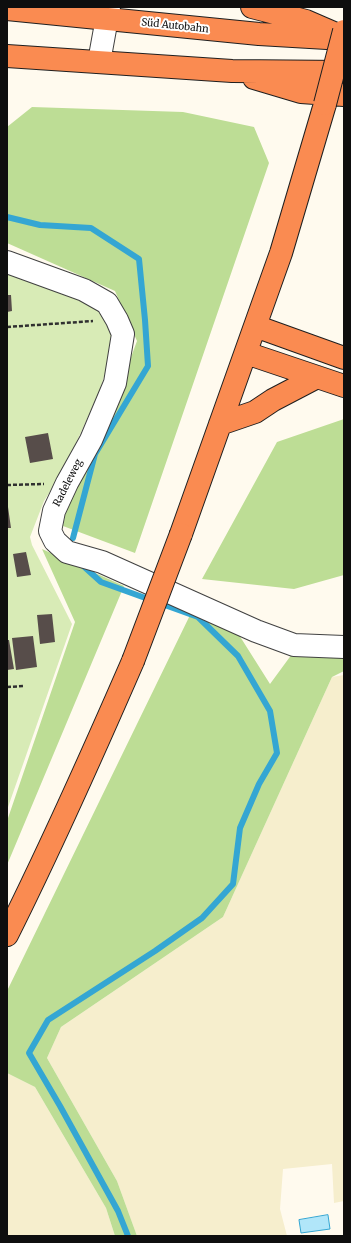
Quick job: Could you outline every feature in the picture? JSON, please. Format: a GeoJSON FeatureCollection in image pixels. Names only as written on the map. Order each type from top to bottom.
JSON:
{"type":"FeatureCollection","features":[{"type":"Feature","properties":{"kind":"highway"},"geometry":{"type":"LineString","coordinates":[[252,7],[306,20],[344,39]]}},
{"type":"Feature","properties":{"kind":"highway","name":"Süd Autobahn"},"geometry":{"type":"LineString","coordinates":[[7,9],[108,13],[259,34],[344,39]]}},
{"type":"Feature","properties":{"kind":"highway"},"geometry":{"type":"LineString","coordinates":[[7,935],[67,810],[133,661],[182,534],[281,253],[304,177],[344,31]]}},
{"type":"Feature","properties":{"kind":"highway"},"geometry":{"type":"LineString","coordinates":[[7,56],[232,71],[344,72]]}},
{"type":"Feature","properties":{"kind":"highway"},"geometry":{"type":"LineString","coordinates":[[232,71],[301,92],[344,95]]}},
{"type":"Feature","properties":{"kind":"highway"},"geometry":{"type":"LineString","coordinates":[[255,326],[344,358]]}},
{"type":"Feature","properties":{"kind":"highway"},"geometry":{"type":"LineString","coordinates":[[246,352],[344,386]]}},
{"type":"Feature","properties":{"kind":"highway"},"geometry":{"type":"LineString","coordinates":[[220,424],[255,412],[273,400],[317,377]]}},
{"type":"Feature","properties":{"kind":"street"},"geometry":{"type":"LineString","coordinates":[[99,62],[108,13]]}},
{"type":"Feature","properties":{"kind":"street","name":"Radeleweg"},"geometry":{"type":"LineString","coordinates":[[7,262],[84,290],[107,303],[123,334],[115,383],[91,440],[67,482],[54,511],[50,531],[55,541],[67,552],[102,562],[256,631],[294,645],[344,647]]}},
{"type":"Feature","properties":{"kind":"path"},"geometry":{"type":"LineString","coordinates":[[7,327],[117,320]]}},
{"type":"Feature","properties":{"kind":"path"},"geometry":{"type":"LineString","coordinates":[[7,485],[67,482]]}},
{"type":"Feature","properties":{"kind":"path"},"geometry":{"type":"LineString","coordinates":[[7,687],[24,686]]}},
{"type":"Feature","properties":{"kind":"shaded area"},"geometry":{"type":"Polygon","coordinates":[[[344,675],[344,1201],[334,1203],[332,1164],[283,1169],[280,1209],[287,1236],[137,1236],[117,1181],[47,1058],[61,1027],[223,917],[332,677],[344,675]]]}},
{"type":"Feature","properties":{"kind":"shaded area"},"geometry":{"type":"Polygon","coordinates":[[[7,1073],[35,1087],[106,1208],[115,1236],[7,1236],[7,1073]]]}},
{"type":"Feature","properties":{"kind":"green space"},"geometry":{"type":"Polygon","coordinates":[[[32,107],[183,112],[254,127],[269,163],[135,553],[63,526],[69,494],[95,454],[137,341],[115,291],[7,243],[7,127],[32,107]]]}},
{"type":"Feature","properties":{"kind":"green space"},"geometry":{"type":"Polygon","coordinates":[[[7,267],[101,310],[110,325],[112,342],[110,358],[99,392],[64,470],[44,501],[30,537],[32,545],[72,624],[7,810],[7,267]]]}},
{"type":"Feature","properties":{"kind":"green space"},"geometry":{"type":"Polygon","coordinates":[[[344,419],[344,575],[294,589],[202,579],[277,442],[344,419]]]}},
{"type":"Feature","properties":{"kind":"green space"},"geometry":{"type":"Polygon","coordinates":[[[42,549],[124,586],[7,865],[7,821],[75,622],[42,549]]]}},
{"type":"Feature","properties":{"kind":"green space"},"geometry":{"type":"Polygon","coordinates":[[[192,611],[234,627],[270,684],[292,654],[344,655],[344,671],[332,677],[223,917],[61,1027],[47,1058],[117,1181],[137,1236],[115,1236],[106,1208],[35,1087],[7,1073],[7,991],[192,611]]]}},
{"type":"Feature","properties":{"kind":"water"},"geometry":{"type":"Polygon","coordinates":[[[328,1215],[330,1229],[301,1233],[299,1220],[328,1215]]]}},
{"type":"Feature","properties":{"kind":"building"},"geometry":{"type":"Polygon","coordinates":[[[7,295],[11,295],[12,311],[7,312],[7,295]]]}},
{"type":"Feature","properties":{"kind":"building"},"geometry":{"type":"Polygon","coordinates":[[[48,433],[53,459],[30,463],[25,437],[48,433]]]}},
{"type":"Feature","properties":{"kind":"building"},"geometry":{"type":"Polygon","coordinates":[[[8,507],[11,528],[7,528],[8,507]]]}},
{"type":"Feature","properties":{"kind":"building"},"geometry":{"type":"Polygon","coordinates":[[[26,552],[31,575],[17,577],[13,554],[26,552]]]}},
{"type":"Feature","properties":{"kind":"building"},"geometry":{"type":"Polygon","coordinates":[[[52,614],[55,642],[40,644],[37,615],[52,614]]]}},
{"type":"Feature","properties":{"kind":"building"},"geometry":{"type":"Polygon","coordinates":[[[33,636],[37,667],[16,670],[12,638],[33,636]]]}},
{"type":"Feature","properties":{"kind":"building"},"geometry":{"type":"Polygon","coordinates":[[[7,640],[9,640],[14,669],[7,670],[7,640]]]}},
{"type":"Feature","properties":{"kind":"waterway"},"geometry":{"type":"LineString","coordinates":[[7,217],[40,225],[91,228],[139,259],[148,366],[95,454],[73,538]]}},
{"type":"Feature","properties":{"kind":"waterway"},"geometry":{"type":"LineString","coordinates":[[80,563],[101,582],[198,617],[238,656],[270,711],[277,753],[259,784],[240,828],[233,884],[202,918],[155,951],[48,1020],[29,1053],[118,1211],[128,1236]]}}]}
